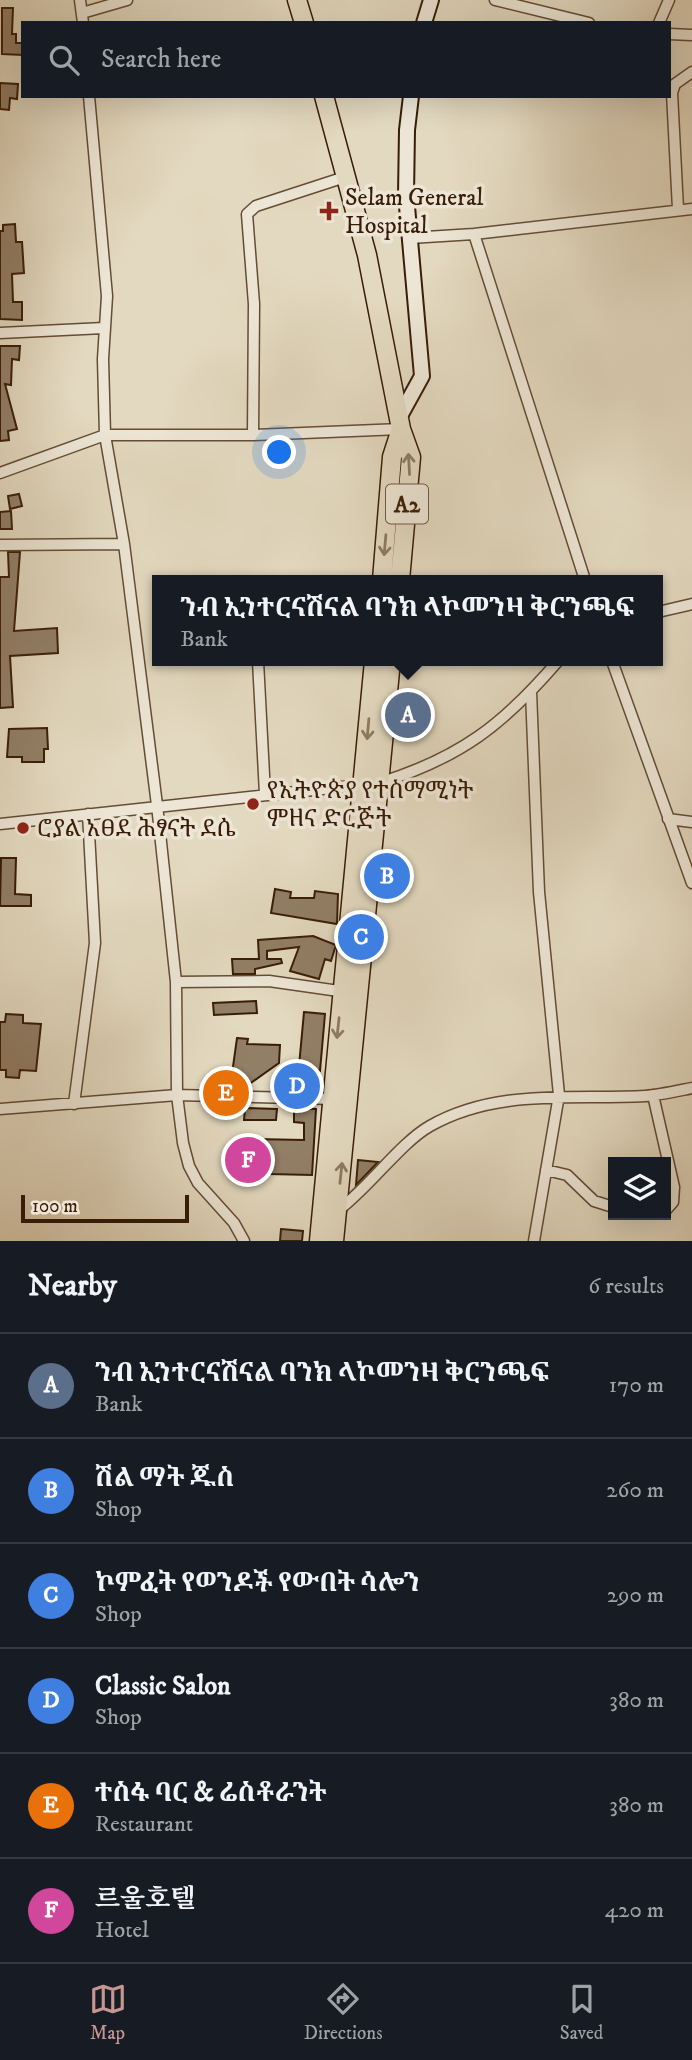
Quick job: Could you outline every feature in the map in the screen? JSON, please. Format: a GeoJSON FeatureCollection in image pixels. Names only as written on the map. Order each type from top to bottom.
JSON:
{"type":"FeatureCollection","features":[{"type":"Feature","properties":{"kind":"highway"},"geometry":{"type":"LineString","coordinates":[[297,0],[303,21]]}},
{"type":"Feature","properties":{"kind":"highway","name":"A2"},"geometry":{"type":"LineString","coordinates":[[325,98],[367,255],[400,423],[411,457],[400,575]]}},
{"type":"Feature","properties":{"kind":"highway","name":"A2"},"geometry":{"type":"LineString","coordinates":[[382,575],[392,457],[400,423]]}},
{"type":"Feature","properties":{"kind":"highway"},"geometry":{"type":"LineString","coordinates":[[371,784],[374,666]]}},
{"type":"Feature","properties":{"kind":"highway"},"geometry":{"type":"LineString","coordinates":[[318,1241],[329,1212],[348,1100],[350,993],[356,927],[371,784],[390,666]]}},
{"type":"Feature","properties":{"kind":"highway"},"geometry":{"type":"LineString","coordinates":[[334,1241],[329,1212],[330,1099],[350,993]]}},
{"type":"Feature","properties":{"kind":"street"},"geometry":{"type":"LineString","coordinates":[[80,0],[83,18],[127,0]]}},
{"type":"Feature","properties":{"kind":"street"},"geometry":{"type":"LineString","coordinates":[[425,21],[431,0]]}},
{"type":"Feature","properties":{"kind":"street"},"geometry":{"type":"LineString","coordinates":[[495,0],[581,21]]}},
{"type":"Feature","properties":{"kind":"street"},"geometry":{"type":"LineString","coordinates":[[660,21],[669,0]]}},
{"type":"Feature","properties":{"kind":"street"},"geometry":{"type":"LineString","coordinates":[[671,34],[692,35]]}},
{"type":"Feature","properties":{"kind":"street"},"geometry":{"type":"LineString","coordinates":[[678,209],[672,93],[675,84],[692,72]]}},
{"type":"Feature","properties":{"kind":"street"},"geometry":{"type":"LineString","coordinates":[[89,98],[107,296],[104,328],[105,435],[124,544],[176,982],[177,1095],[188,1166],[244,1241]]}},
{"type":"Feature","properties":{"kind":"street"},"geometry":{"type":"LineString","coordinates":[[0,473],[105,435],[253,435],[400,423],[422,376],[410,237],[407,130],[411,98]]}},
{"type":"Feature","properties":{"kind":"street"},"geometry":{"type":"LineString","coordinates":[[253,435],[254,304],[247,214],[256,206],[345,177]]}},
{"type":"Feature","properties":{"kind":"street"},"geometry":{"type":"LineString","coordinates":[[410,237],[474,234],[692,209]]}},
{"type":"Feature","properties":{"kind":"street"},"geometry":{"type":"LineString","coordinates":[[474,234],[583,575]]}},
{"type":"Feature","properties":{"kind":"street"},"geometry":{"type":"LineString","coordinates":[[0,333],[104,328]]}},
{"type":"Feature","properties":{"kind":"street"},"geometry":{"type":"LineString","coordinates":[[0,545],[124,544]]}},
{"type":"Feature","properties":{"kind":"street"},"geometry":{"type":"LineString","coordinates":[[663,611],[692,604]]}},
{"type":"Feature","properties":{"kind":"street"},"geometry":{"type":"LineString","coordinates":[[258,666],[265,794]]}},
{"type":"Feature","properties":{"kind":"street"},"geometry":{"type":"LineString","coordinates":[[0,824],[156,805],[371,784],[420,770],[490,730],[531,692],[554,666]]}},
{"type":"Feature","properties":{"kind":"street"},"geometry":{"type":"LineString","coordinates":[[614,666],[692,883]]}},
{"type":"Feature","properties":{"kind":"street"},"geometry":{"type":"LineString","coordinates":[[531,692],[539,892],[559,1095],[534,1241]]}},
{"type":"Feature","properties":{"kind":"street"},"geometry":{"type":"LineString","coordinates":[[75,1104],[95,943],[88,814]]}},
{"type":"Feature","properties":{"kind":"street"},"geometry":{"type":"LineString","coordinates":[[668,820],[692,822]]}},
{"type":"Feature","properties":{"kind":"street"},"geometry":{"type":"LineString","coordinates":[[176,982],[270,981],[350,993]]}},
{"type":"Feature","properties":{"kind":"street"},"geometry":{"type":"LineString","coordinates":[[329,1212],[428,1127],[459,1113],[518,1099],[559,1095],[653,1095],[692,1088]]}},
{"type":"Feature","properties":{"kind":"street"},"geometry":{"type":"LineString","coordinates":[[0,1109],[177,1095],[348,1100]]}},
{"type":"Feature","properties":{"kind":"street"},"geometry":{"type":"LineString","coordinates":[[653,1095],[667,1157]]}},
{"type":"Feature","properties":{"kind":"street"},"geometry":{"type":"LineString","coordinates":[[546,1170],[567,1175],[594,1201],[608,1205]]}},
{"type":"Feature","properties":{"kind":"street"},"geometry":{"type":"LineString","coordinates":[[671,1174],[674,1187],[671,1204]]}},
{"type":"Feature","properties":{"kind":"building"},"geometry":{"type":"Polygon","coordinates":[[[2,8],[13,8],[12,34],[16,34],[16,43],[21,43],[21,55],[2,54],[2,8]]]}},
{"type":"Feature","properties":{"kind":"building"},"geometry":{"type":"Polygon","coordinates":[[[0,83],[18,84],[17,99],[10,98],[9,110],[0,109],[0,83]]]}},
{"type":"Feature","properties":{"kind":"building"},"geometry":{"type":"Polygon","coordinates":[[[15,224],[16,242],[22,242],[24,273],[12,274],[13,302],[22,302],[22,320],[0,319],[0,231],[3,231],[3,225],[15,224]]]}},
{"type":"Feature","properties":{"kind":"building"},"geometry":{"type":"Polygon","coordinates":[[[0,346],[20,346],[19,360],[12,359],[11,385],[5,384],[17,429],[8,431],[9,440],[0,441],[0,346]]]}},
{"type":"Feature","properties":{"kind":"building"},"geometry":{"type":"Polygon","coordinates":[[[19,494],[22,506],[10,509],[8,496],[19,494]]]}},
{"type":"Feature","properties":{"kind":"building"},"geometry":{"type":"Polygon","coordinates":[[[11,511],[12,529],[0,529],[0,512],[11,511]]]}},
{"type":"Feature","properties":{"kind":"building"},"geometry":{"type":"Polygon","coordinates":[[[8,552],[20,552],[14,631],[57,628],[58,653],[10,656],[13,707],[0,708],[0,577],[9,577],[8,552]]]}},
{"type":"Feature","properties":{"kind":"building"},"geometry":{"type":"Polygon","coordinates":[[[47,728],[48,749],[44,749],[44,762],[22,762],[22,757],[7,757],[9,729],[47,728]]]}},
{"type":"Feature","properties":{"kind":"building"},"geometry":{"type":"Polygon","coordinates":[[[1,858],[16,858],[15,894],[31,895],[31,906],[0,906],[1,858]]]}},
{"type":"Feature","properties":{"kind":"building"},"geometry":{"type":"Polygon","coordinates":[[[275,889],[291,892],[290,898],[314,898],[315,891],[338,894],[337,924],[271,913],[275,889]]]}},
{"type":"Feature","properties":{"kind":"building"},"geometry":{"type":"Polygon","coordinates":[[[313,936],[336,945],[331,961],[325,959],[319,979],[290,971],[299,947],[267,951],[267,959],[281,959],[282,963],[255,969],[255,974],[233,974],[232,959],[259,959],[258,940],[313,936]]]}},
{"type":"Feature","properties":{"kind":"building"},"geometry":{"type":"Polygon","coordinates":[[[256,1001],[257,1013],[214,1015],[213,1003],[256,1001]]]}},
{"type":"Feature","properties":{"kind":"building"},"geometry":{"type":"Polygon","coordinates":[[[304,1012],[325,1014],[320,1071],[299,1066],[304,1012]]]}},
{"type":"Feature","properties":{"kind":"building"},"geometry":{"type":"Polygon","coordinates":[[[6,1014],[23,1015],[23,1023],[41,1024],[36,1071],[20,1070],[19,1078],[6,1077],[6,1070],[0,1070],[0,1022],[5,1022],[6,1014]]]}},
{"type":"Feature","properties":{"kind":"building"},"geometry":{"type":"Polygon","coordinates":[[[237,1038],[248,1039],[247,1044],[280,1045],[279,1063],[248,1085],[241,1085],[240,1089],[216,1089],[217,1080],[231,1081],[237,1038]]]}},
{"type":"Feature","properties":{"kind":"building"},"geometry":{"type":"Polygon","coordinates":[[[245,1108],[277,1109],[276,1120],[244,1120],[245,1108]]]}},
{"type":"Feature","properties":{"kind":"building"},"geometry":{"type":"Polygon","coordinates":[[[294,1108],[316,1109],[312,1175],[269,1174],[270,1153],[249,1153],[249,1139],[304,1140],[304,1123],[294,1122],[294,1108]]]}},
{"type":"Feature","properties":{"kind":"building"},"geometry":{"type":"Polygon","coordinates":[[[358,1160],[378,1162],[356,1185],[358,1160]]]}},
{"type":"Feature","properties":{"kind":"building"},"geometry":{"type":"Polygon","coordinates":[[[281,1229],[303,1231],[302,1241],[280,1241],[281,1229]]]}},
{"type":"Feature","properties":{"kind":"place","name":"Selam General Hospital"},"geometry":{"type":"Point","coordinates":[329,211]}},
{"type":"Feature","properties":{"kind":"place","name":"ንብ ኢንተርናሽናል ባንክ ላኮመንዛ ቅርንጫፍ"},"geometry":{"type":"Point","coordinates":[408,715]}},
{"type":"Feature","properties":{"kind":"place","name":"የኢትዮጵያ የተስማሚነት ምዘና ድርጅት"},"geometry":{"type":"Point","coordinates":[253,804]}},
{"type":"Feature","properties":{"kind":"place","name":"ሮያል አፀደ ሕፃናት ደሴ"},"geometry":{"type":"Point","coordinates":[23,828]}},
{"type":"Feature","properties":{"kind":"place","name":"ሽል ማት ጁስ"},"geometry":{"type":"Point","coordinates":[387,876]}},
{"type":"Feature","properties":{"kind":"place","name":"ኮምፈት የወንዶች የውበት ሳሎን"},"geometry":{"type":"Point","coordinates":[361,937]}},
{"type":"Feature","properties":{"kind":"place","name":"Classic Salon"},"geometry":{"type":"Point","coordinates":[297,1086]}},
{"type":"Feature","properties":{"kind":"place","name":"ተስፋ ባር & ሬስቶራንት"},"geometry":{"type":"Point","coordinates":[226,1093]}},
{"type":"Feature","properties":{"kind":"place","name":"르울호텔"},"geometry":{"type":"Point","coordinates":[248,1160]}}]}
